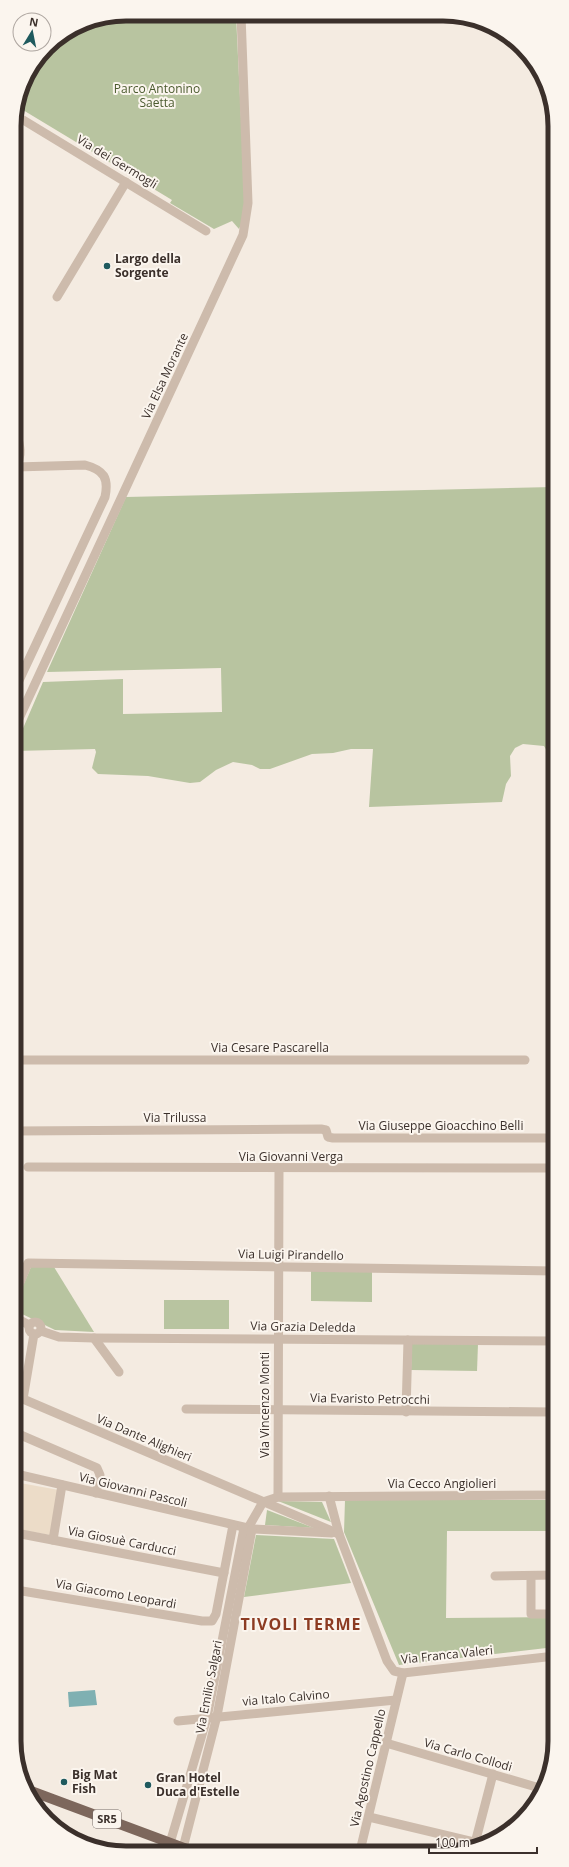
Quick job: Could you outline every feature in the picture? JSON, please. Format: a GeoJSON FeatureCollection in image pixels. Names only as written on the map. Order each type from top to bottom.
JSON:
{"type":"FeatureCollection","features":[{"type":"Feature","properties":{"kind":"main road","name":"SR5"},"geometry":{"type":"LineString","coordinates":[[35,1792],[178,1846]]}},
{"type":"Feature","properties":{"kind":"street","name":"Via Elsa Morante"},"geometry":{"type":"LineString","coordinates":[[21,714],[243,235],[248,203],[241,21]]}},
{"type":"Feature","properties":{"kind":"street","name":"Via dei Germogli"},"geometry":{"type":"LineString","coordinates":[[21,119],[206,231]]}},
{"type":"Feature","properties":{"kind":"street"},"geometry":{"type":"LineString","coordinates":[[57,297],[126,182]]}},
{"type":"Feature","properties":{"kind":"street"},"geometry":{"type":"LineString","coordinates":[[21,468],[85,465],[94,467],[102,472],[106,479],[107,486],[105,497],[21,676]]}},
{"type":"Feature","properties":{"kind":"street","name":"Via Cesare Pascarella"},"geometry":{"type":"LineString","coordinates":[[21,1060],[525,1060]]}},
{"type":"Feature","properties":{"kind":"street","name":"Via Trilussa"},"geometry":{"type":"LineString","coordinates":[[21,1131],[321,1129],[326,1130],[328,1137]]}},
{"type":"Feature","properties":{"kind":"street","name":"Via Giuseppe Gioacchino Belli"},"geometry":{"type":"LineString","coordinates":[[328,1137],[548,1138]]}},
{"type":"Feature","properties":{"kind":"street","name":"Via Giovanni Verga"},"geometry":{"type":"LineString","coordinates":[[28,1167],[279,1169],[548,1168]]}},
{"type":"Feature","properties":{"kind":"street","name":"Via Vincenzo Monti"},"geometry":{"type":"LineString","coordinates":[[278,1497],[277,1338],[279,1169]]}},
{"type":"Feature","properties":{"kind":"street","name":"Via Luigi Pirandello"},"geometry":{"type":"LineString","coordinates":[[21,1280],[28,1263],[548,1270]]}},
{"type":"Feature","properties":{"kind":"street"},"geometry":{"type":"LineString","coordinates":[[21,1321],[29,1325],[29,1329],[38,1332],[21,1391]]}},
{"type":"Feature","properties":{"kind":"street","name":"Via Grazia Deledda"},"geometry":{"type":"LineString","coordinates":[[38,1332],[52,1335],[94,1338],[548,1341]]}},
{"type":"Feature","properties":{"kind":"street"},"geometry":{"type":"LineString","coordinates":[[94,1338],[119,1372]]}},
{"type":"Feature","properties":{"kind":"street"},"geometry":{"type":"LineString","coordinates":[[406,1412],[408,1340]]}},
{"type":"Feature","properties":{"kind":"street","name":"Via Dante Alighieri"},"geometry":{"type":"LineString","coordinates":[[21,1399],[339,1534]]}},
{"type":"Feature","properties":{"kind":"street","name":"Via Evaristo Petrocchi"},"geometry":{"type":"LineString","coordinates":[[186,1409],[548,1412]]}},
{"type":"Feature","properties":{"kind":"street"},"geometry":{"type":"LineString","coordinates":[[21,1438],[97,1468],[100,1474],[96,1493]]}},
{"type":"Feature","properties":{"kind":"street","name":"Via Giovanni Pascoli"},"geometry":{"type":"LineString","coordinates":[[21,1475],[248,1528],[339,1534]]}},
{"type":"Feature","properties":{"kind":"street"},"geometry":{"type":"LineString","coordinates":[[53,1540],[62,1485]]}},
{"type":"Feature","properties":{"kind":"street","name":"Via Cecco Angiolieri"},"geometry":{"type":"LineString","coordinates":[[263,1502],[278,1497],[548,1495]]}},
{"type":"Feature","properties":{"kind":"street","name":"Via Franca Valeri"},"geometry":{"type":"LineString","coordinates":[[329,1496],[339,1534],[387,1661],[394,1671],[403,1673],[548,1657]]}},
{"type":"Feature","properties":{"kind":"street"},"geometry":{"type":"LineString","coordinates":[[248,1528],[263,1502]]}},
{"type":"Feature","properties":{"kind":"street"},"geometry":{"type":"LineString","coordinates":[[224,1572],[233,1525]]}},
{"type":"Feature","properties":{"kind":"street","name":"Via Emilio Salgari"},"geometry":{"type":"LineString","coordinates":[[188,1846],[217,1716],[248,1528]]}},
{"type":"Feature","properties":{"kind":"street","name":"Via Emilio Salgari"},"geometry":{"type":"LineString","coordinates":[[170,1843],[207,1718],[248,1528]]}},
{"type":"Feature","properties":{"kind":"street","name":"Via Giosuè Carducci"},"geometry":{"type":"LineString","coordinates":[[21,1534],[224,1572]]}},
{"type":"Feature","properties":{"kind":"street","name":"Via Giacomo Leopardi"},"geometry":{"type":"LineString","coordinates":[[21,1591],[202,1621],[212,1621],[216,1614],[224,1572]]}},
{"type":"Feature","properties":{"kind":"street"},"geometry":{"type":"LineString","coordinates":[[495,1576],[548,1576]]}},
{"type":"Feature","properties":{"kind":"street"},"geometry":{"type":"LineString","coordinates":[[531,1576],[532,1614],[548,1614]]}},
{"type":"Feature","properties":{"kind":"street"},"geometry":{"type":"LineString","coordinates":[[387,1661],[397,1695]]}},
{"type":"Feature","properties":{"kind":"street","name":"Via Agostino Cappello"},"geometry":{"type":"LineString","coordinates":[[361,1846],[403,1673]]}},
{"type":"Feature","properties":{"kind":"street","name":"via Italo Calvino"},"geometry":{"type":"LineString","coordinates":[[178,1721],[397,1695]]}},
{"type":"Feature","properties":{"kind":"street","name":"Via Carlo Collodi"},"geometry":{"type":"LineString","coordinates":[[386,1744],[537,1787]]}},
{"type":"Feature","properties":{"kind":"street"},"geometry":{"type":"LineString","coordinates":[[478,1839],[493,1774]]}},
{"type":"Feature","properties":{"kind":"street"},"geometry":{"type":"LineString","coordinates":[[369,1817],[468,1843]]}},
{"type":"Feature","properties":{"kind":"green space","name":"Parco Antonino Saetta"},"geometry":{"type":"Polygon","coordinates":[[[126,21],[236,21],[245,201],[244,217],[239,229],[232,221],[214,229],[170,203],[172,200],[23,110],[27,93],[32,80],[47,57],[68,39],[86,29],[106,23],[126,21]]]}},
{"type":"Feature","properties":{"kind":"green space"},"geometry":{"type":"Polygon","coordinates":[[[548,487],[548,753],[544,746],[523,744],[515,748],[510,756],[511,776],[506,784],[502,802],[369,807],[373,749],[351,749],[333,753],[312,754],[270,769],[260,769],[252,765],[233,762],[216,770],[200,782],[190,783],[148,776],[98,774],[92,768],[96,752],[95,749],[21,751],[21,733],[43,682],[123,679],[123,714],[222,712],[221,668],[47,672],[126,497],[548,487]]]}},
{"type":"Feature","properties":{"kind":"green space"},"geometry":{"type":"Polygon","coordinates":[[[31,1267],[54,1267],[94,1332],[55,1330],[21,1313],[21,1290],[31,1267]]]}},
{"type":"Feature","properties":{"kind":"green space"},"geometry":{"type":"Polygon","coordinates":[[[311,1271],[372,1271],[372,1302],[311,1301],[311,1271]]]}},
{"type":"Feature","properties":{"kind":"green space"},"geometry":{"type":"Polygon","coordinates":[[[164,1300],[229,1300],[229,1329],[164,1329],[164,1300]]]}},
{"type":"Feature","properties":{"kind":"green space"},"geometry":{"type":"Polygon","coordinates":[[[412,1343],[478,1344],[477,1371],[411,1370],[412,1343]]]}},
{"type":"Feature","properties":{"kind":"green space"},"geometry":{"type":"Polygon","coordinates":[[[345,1500],[548,1500],[548,1531],[447,1531],[446,1618],[548,1617],[548,1648],[399,1665],[344,1532],[345,1500]]]}},
{"type":"Feature","properties":{"kind":"green space"},"geometry":{"type":"Polygon","coordinates":[[[278,1501],[322,1502],[331,1522],[278,1501]]]}},
{"type":"Feature","properties":{"kind":"green space"},"geometry":{"type":"Polygon","coordinates":[[[267,1510],[314,1528],[265,1525],[267,1510]]]}},
{"type":"Feature","properties":{"kind":"green space"},"geometry":{"type":"Polygon","coordinates":[[[256,1535],[334,1539],[351,1583],[244,1597],[256,1535]]]}},
{"type":"Feature","properties":{"kind":"shaded area"},"geometry":{"type":"Polygon","coordinates":[[[21,1483],[59,1490],[50,1535],[21,1530],[21,1483]]]}},
{"type":"Feature","properties":{"kind":"water"},"geometry":{"type":"Polygon","coordinates":[[[95,1690],[97,1705],[69,1707],[68,1692],[95,1690]]]}},
{"type":"Feature","properties":{"kind":"place","name":"Largo della Sorgente"},"geometry":{"type":"Point","coordinates":[107,266]}},
{"type":"Feature","properties":{"kind":"place","name":"Big Mat Fish"},"geometry":{"type":"Point","coordinates":[64,1782]}},
{"type":"Feature","properties":{"kind":"place","name":"Gran Hotel Duca d'Estelle"},"geometry":{"type":"Point","coordinates":[148,1785]}},
{"type":"Feature","properties":{"kind":"district","name":"TIVOLI TERME"},"geometry":{"type":"Point","coordinates":[301,1624]}}]}
